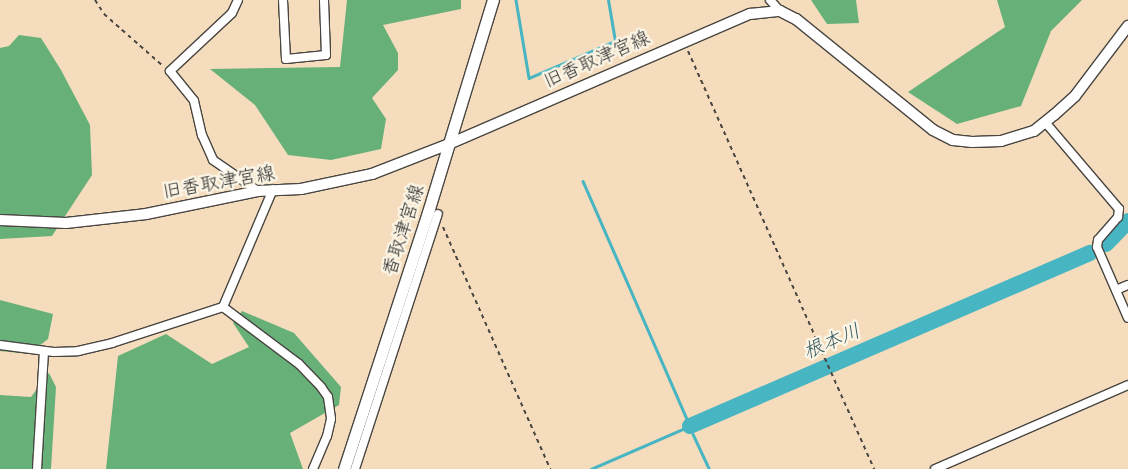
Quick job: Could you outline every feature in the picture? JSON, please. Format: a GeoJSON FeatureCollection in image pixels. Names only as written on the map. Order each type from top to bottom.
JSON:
{"type":"FeatureCollection","features":[{"type":"Feature","properties":{"kind":"main road","name":"香取津宮線"},"geometry":{"type":"LineString","coordinates":[[344,469],[449,144],[493,0]]}},
{"type":"Feature","properties":{"kind":"street"},"geometry":{"type":"LineString","coordinates":[[238,0],[232,13],[170,71],[194,101],[202,135],[213,160],[258,191]]}},
{"type":"Feature","properties":{"kind":"street"},"geometry":{"type":"LineString","coordinates":[[283,0],[286,59],[326,55],[324,0]]}},
{"type":"Feature","properties":{"kind":"street"},"geometry":{"type":"LineString","coordinates":[[770,0],[780,11],[796,19],[933,130],[953,140],[972,142],[1001,141],[1020,137],[1034,131],[1074,96],[1128,26]]}},
{"type":"Feature","properties":{"kind":"street","name":"旧香取津宮線"},"geometry":{"type":"LineString","coordinates":[[0,220],[66,223],[146,214],[258,191],[301,189],[372,174],[449,144],[683,41],[750,14],[780,11]]}},
{"type":"Feature","properties":{"kind":"street"},"geometry":{"type":"LineString","coordinates":[[1045,122],[1119,209],[1118,217],[1098,240],[1097,247],[1128,318]]}},
{"type":"Feature","properties":{"kind":"street"},"geometry":{"type":"LineString","coordinates":[[0,345],[44,351],[78,351],[112,343],[223,307],[273,189]]}},
{"type":"Feature","properties":{"kind":"street"},"geometry":{"type":"LineString","coordinates":[[355,469],[438,214]]}},
{"type":"Feature","properties":{"kind":"street"},"geometry":{"type":"LineString","coordinates":[[1116,290],[1128,285]]}},
{"type":"Feature","properties":{"kind":"street"},"geometry":{"type":"LineString","coordinates":[[223,307],[299,364],[328,397],[331,419],[327,436],[313,469]]}},
{"type":"Feature","properties":{"kind":"street"},"geometry":{"type":"LineString","coordinates":[[37,469],[44,351]]}},
{"type":"Feature","properties":{"kind":"street"},"geometry":{"type":"LineString","coordinates":[[935,469],[1128,385]]}},
{"type":"Feature","properties":{"kind":"path"},"geometry":{"type":"LineString","coordinates":[[95,0],[104,14],[170,71]]}},
{"type":"Feature","properties":{"kind":"path"},"geometry":{"type":"LineString","coordinates":[[683,41],[874,469]]}},
{"type":"Feature","properties":{"kind":"path"},"geometry":{"type":"LineString","coordinates":[[438,214],[550,469]]}},
{"type":"Feature","properties":{"kind":"green space"},"geometry":{"type":"Polygon","coordinates":[[[347,0],[461,0],[461,9],[383,25],[398,53],[398,70],[372,98],[386,119],[381,149],[331,160],[288,155],[255,105],[210,69],[340,67],[347,0]]]}},
{"type":"Feature","properties":{"kind":"green space"},"geometry":{"type":"Polygon","coordinates":[[[811,0],[856,0],[859,23],[827,24],[811,0]]]}},
{"type":"Feature","properties":{"kind":"green space"},"geometry":{"type":"Polygon","coordinates":[[[997,0],[1082,0],[1051,31],[1021,106],[957,124],[908,92],[1005,27],[997,0]]]}},
{"type":"Feature","properties":{"kind":"green space"},"geometry":{"type":"Polygon","coordinates":[[[19,35],[41,38],[61,70],[90,125],[92,175],[52,236],[0,239],[0,48],[9,46],[19,35]]]}},
{"type":"Feature","properties":{"kind":"green space"},"geometry":{"type":"Polygon","coordinates":[[[0,300],[53,314],[48,339],[29,354],[0,351],[0,300]]]}},
{"type":"Feature","properties":{"kind":"green space"},"geometry":{"type":"Polygon","coordinates":[[[242,311],[294,333],[341,387],[339,405],[290,433],[303,469],[106,469],[118,356],[166,334],[212,364],[249,347],[233,323],[242,311]]]}},
{"type":"Feature","properties":{"kind":"green space"},"geometry":{"type":"Polygon","coordinates":[[[49,373],[56,387],[51,469],[0,469],[0,395],[31,397],[49,373]]]}},
{"type":"Feature","properties":{"kind":"waterway"},"geometry":{"type":"LineString","coordinates":[[516,0],[529,78],[615,41],[608,0]]}},
{"type":"Feature","properties":{"kind":"waterway"},"geometry":{"type":"LineString","coordinates":[[583,181],[688,421]]}},
{"type":"Feature","properties":{"kind":"waterway","name":"根本川"},"geometry":{"type":"LineString","coordinates":[[1106,244],[1128,221]]}},
{"type":"Feature","properties":{"kind":"waterway","name":"根本川"},"geometry":{"type":"LineString","coordinates":[[690,426],[1090,253]]}},
{"type":"Feature","properties":{"kind":"waterway","name":"根本川"},"geometry":{"type":"LineString","coordinates":[[591,469],[690,426]]}},
{"type":"Feature","properties":{"kind":"waterway"},"geometry":{"type":"LineString","coordinates":[[693,434],[709,469]]}}]}
